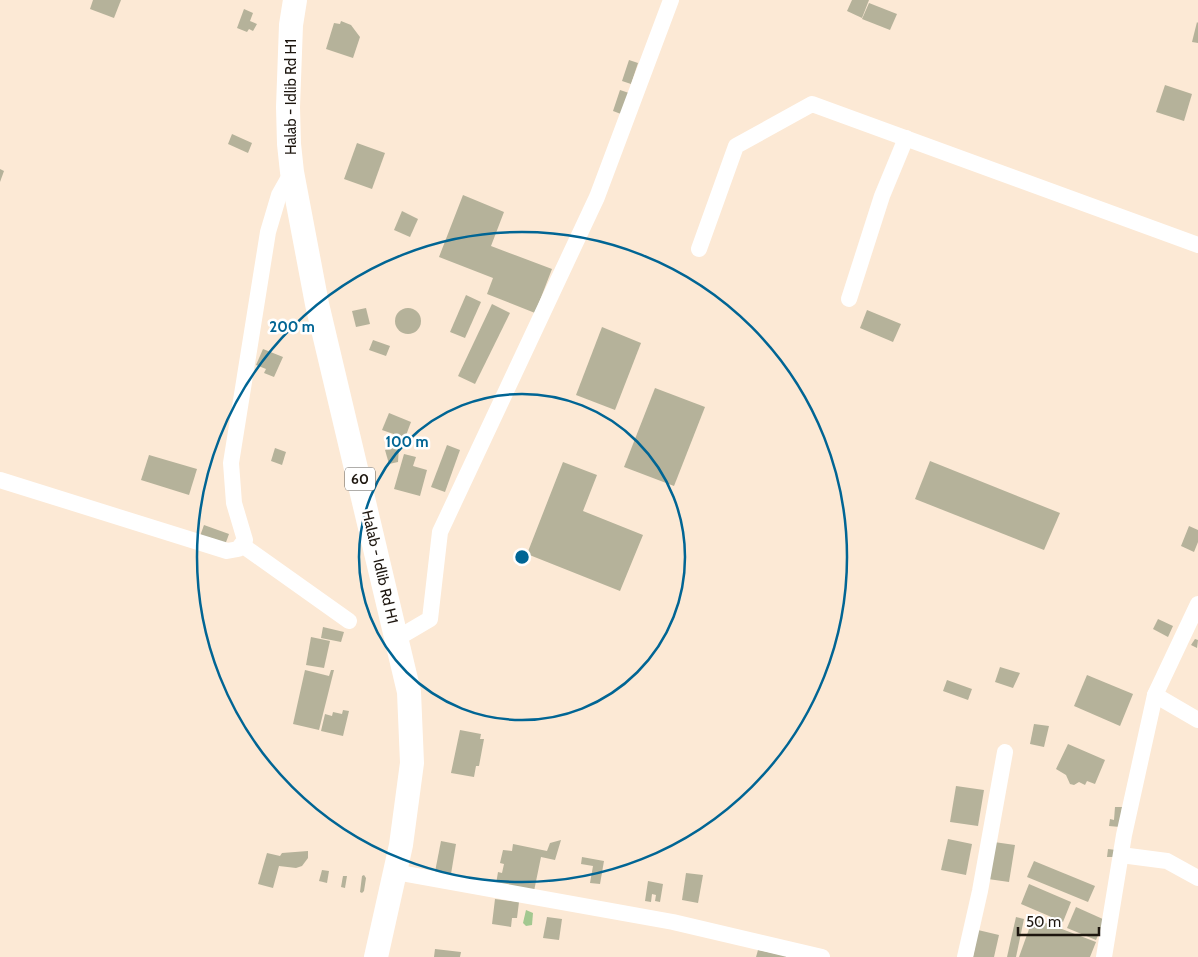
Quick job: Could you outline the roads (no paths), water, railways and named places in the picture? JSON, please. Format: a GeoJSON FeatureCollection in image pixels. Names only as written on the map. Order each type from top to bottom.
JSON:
{"type":"FeatureCollection","features":[{"type":"Feature","properties":{"kind":"highway","name":"Halab - Idlib Rd H1"},"geometry":{"type":"LineString","coordinates":[[295,0],[291,25],[288,107],[292,172],[318,304],[409,692],[412,763],[401,845],[376,957]]}},
{"type":"Feature","properties":{"kind":"street"},"geometry":{"type":"LineString","coordinates":[[396,639],[430,618],[440,532],[597,197],[671,0]]}},
{"type":"Feature","properties":{"kind":"street"},"geometry":{"type":"LineString","coordinates":[[699,249],[736,146],[812,104],[1198,244]]}},
{"type":"Feature","properties":{"kind":"street"},"geometry":{"type":"LineString","coordinates":[[849,298],[882,196],[906,138]]}},
{"type":"Feature","properties":{"kind":"street"},"geometry":{"type":"LineString","coordinates":[[0,480],[227,550],[233,551],[242,545],[244,534],[234,503],[231,463],[268,232],[279,195],[292,172]]}},
{"type":"Feature","properties":{"kind":"street"},"geometry":{"type":"LineString","coordinates":[[242,545],[349,622]]}},
{"type":"Feature","properties":{"kind":"street"},"geometry":{"type":"LineString","coordinates":[[1104,957],[1121,855],[1155,696],[1198,604]]}},
{"type":"Feature","properties":{"kind":"street"},"geometry":{"type":"LineString","coordinates":[[1155,696],[1198,720]]}},
{"type":"Feature","properties":{"kind":"street"},"geometry":{"type":"LineString","coordinates":[[965,957],[980,891],[1005,752]]}},
{"type":"Feature","properties":{"kind":"street"},"geometry":{"type":"LineString","coordinates":[[1121,855],[1167,861],[1198,878]]}},
{"type":"Feature","properties":{"kind":"street"},"geometry":{"type":"LineString","coordinates":[[395,872],[665,920],[822,957]]}}]}
